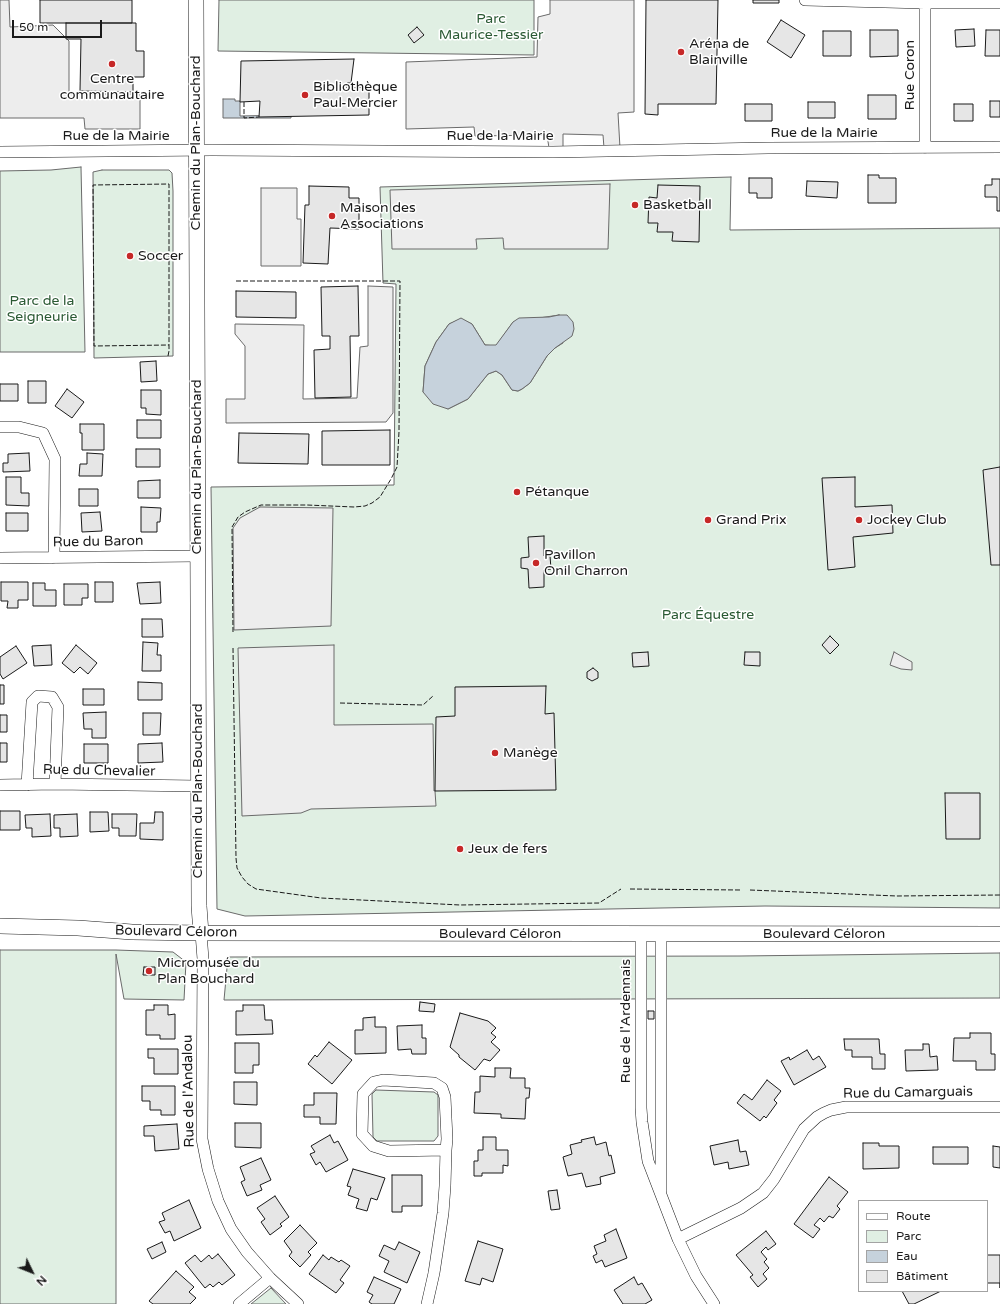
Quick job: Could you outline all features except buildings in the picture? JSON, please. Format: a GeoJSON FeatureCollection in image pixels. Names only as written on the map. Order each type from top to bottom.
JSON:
{"type":"FeatureCollection","features":[{"type":"Feature","properties":{"kind":"street","name":"Chemin du Plan-Bouchard"},"geometry":{"type":"LineString","coordinates":[[196,0],[198,786],[199,906],[201,933]]}},
{"type":"Feature","properties":{"kind":"street"},"geometry":{"type":"LineString","coordinates":[[805,0],[1000,3]]}},
{"type":"Feature","properties":{"kind":"street","name":"Rue Coron"},"geometry":{"type":"LineString","coordinates":[[925,3],[925,148]]}},
{"type":"Feature","properties":{"kind":"street","name":"Rue de la Mairie"},"geometry":{"type":"LineString","coordinates":[[0,152],[553,152],[768,148],[1000,147]]}},
{"type":"Feature","properties":{"kind":"street"},"geometry":{"type":"LineString","coordinates":[[0,427],[19,427],[43,433],[55,459],[54,558]]}},
{"type":"Feature","properties":{"kind":"street","name":"Rue du Baron"},"geometry":{"type":"LineString","coordinates":[[0,558],[197,556]]}},
{"type":"Feature","properties":{"kind":"street"},"geometry":{"type":"LineString","coordinates":[[28,785],[32,702],[38,696],[52,697],[58,707],[55,784]]}},
{"type":"Feature","properties":{"kind":"street","name":"Rue du Chevalier"},"geometry":{"type":"LineString","coordinates":[[0,785],[55,784],[198,786]]}},
{"type":"Feature","properties":{"kind":"street","name":"Boulevard Céloron"},"geometry":{"type":"LineString","coordinates":[[0,926],[84,928],[132,932],[201,933],[1000,934]]}},
{"type":"Feature","properties":{"kind":"street","name":"Rue de l'Andalou"},"geometry":{"type":"LineString","coordinates":[[201,933],[203,959],[202,1139],[208,1169],[218,1201],[231,1229],[247,1252],[270,1278],[298,1304]]}},
{"type":"Feature","properties":{"kind":"street","name":"Rue de l'Ardennais"},"geometry":{"type":"LineString","coordinates":[[641,934],[641,1108],[648,1161],[678,1239],[696,1276],[714,1304]]}},
{"type":"Feature","properties":{"kind":"street","name":"Rue de l'Ardennais"},"geometry":{"type":"LineString","coordinates":[[661,934],[661,1197]]}},
{"type":"Feature","properties":{"kind":"street"},"geometry":{"type":"LineString","coordinates":[[427,1304],[442,1225],[446,1150],[447,1116],[445,1097],[442,1088],[434,1083],[383,1080],[374,1082],[364,1094],[362,1134],[373,1146],[389,1151],[446,1150]]}},
{"type":"Feature","properties":{"kind":"street","name":"Rue du Camarguais"},"geometry":{"type":"LineString","coordinates":[[678,1239],[719,1220],[757,1198],[774,1179],[804,1128],[817,1117],[831,1110],[846,1107],[1000,1107]]}},
{"type":"Feature","properties":{"kind":"street"},"geometry":{"type":"LineString","coordinates":[[641,1108],[661,1108]]}},
{"type":"Feature","properties":{"kind":"street"},"geometry":{"type":"LineString","coordinates":[[239,1304],[270,1278]]}},
{"type":"Feature","properties":{"kind":"green space","name":"Parc Maurice-Tessier"},"geometry":{"type":"Polygon","coordinates":[[[219,0],[534,0],[534,55],[218,51],[219,0]]]}},
{"type":"Feature","properties":{"kind":"green space","name":"Parc de la Seigneurie"},"geometry":{"type":"Polygon","coordinates":[[[81,167],[85,352],[0,352],[0,171],[51,170],[81,167]]]}},
{"type":"Feature","properties":{"kind":"green space"},"geometry":{"type":"Polygon","coordinates":[[[102,170],[169,170],[172,173],[173,356],[94,358],[93,172],[102,170]]]}},
{"type":"Feature","properties":{"kind":"green space","name":"Parc Équestre"},"geometry":{"type":"Polygon","coordinates":[[[731,177],[730,230],[1000,228],[1000,908],[765,906],[245,916],[217,909],[211,487],[394,485],[396,284],[383,283],[380,187],[731,177]],[[559,315],[513,322],[496,346],[485,345],[472,324],[461,319],[449,324],[436,342],[425,366],[423,392],[448,409],[468,399],[488,374],[496,371],[502,375],[512,390],[518,391],[530,383],[547,356],[563,343],[559,315]]]}},
{"type":"Feature","properties":{"kind":"green space"},"geometry":{"type":"Polygon","coordinates":[[[0,950],[116,950],[173,952],[186,962],[184,1000],[124,999],[116,954],[116,1304],[0,1304],[0,950]]]}},
{"type":"Feature","properties":{"kind":"green space"},"geometry":{"type":"Polygon","coordinates":[[[1000,953],[1000,998],[224,1000],[228,957],[740,956],[1000,953]]]}},
{"type":"Feature","properties":{"kind":"green space"},"geometry":{"type":"Polygon","coordinates":[[[376,1090],[434,1092],[438,1095],[438,1136],[434,1141],[377,1141],[373,1137],[372,1094],[376,1090]]]}},
{"type":"Feature","properties":{"kind":"green space"},"geometry":{"type":"Polygon","coordinates":[[[271,1288],[286,1304],[251,1304],[271,1288]]]}},
{"type":"Feature","properties":{"kind":"shaded area"},"geometry":{"type":"Polygon","coordinates":[[[0,0],[9,0],[10,27],[53,25],[69,41],[69,94],[140,94],[140,129],[85,129],[84,118],[0,118],[0,0]]]}},
{"type":"Feature","properties":{"kind":"shaded area"},"geometry":{"type":"Polygon","coordinates":[[[550,0],[634,0],[634,112],[618,113],[620,148],[604,148],[603,135],[563,134],[563,148],[549,148],[547,135],[475,136],[474,127],[406,129],[406,62],[537,57],[538,17],[550,14],[550,0]]]}},
{"type":"Feature","properties":{"kind":"shaded area"},"geometry":{"type":"Polygon","coordinates":[[[610,184],[608,249],[504,249],[503,238],[476,239],[477,249],[392,249],[390,190],[610,184]]]}},
{"type":"Feature","properties":{"kind":"shaded area"},"geometry":{"type":"Polygon","coordinates":[[[261,188],[297,188],[297,219],[301,219],[301,266],[261,266],[261,188]]]}},
{"type":"Feature","properties":{"kind":"shaded area"},"geometry":{"type":"Polygon","coordinates":[[[368,286],[393,287],[393,413],[386,422],[226,423],[226,399],[245,399],[245,346],[235,334],[235,324],[304,325],[303,399],[357,398],[360,347],[368,346],[368,286]]]}},
{"type":"Feature","properties":{"kind":"shaded area"},"geometry":{"type":"Polygon","coordinates":[[[260,507],[333,508],[331,626],[234,630],[233,528],[240,518],[260,507]]]}},
{"type":"Feature","properties":{"kind":"shaded area"},"geometry":{"type":"Polygon","coordinates":[[[334,645],[334,725],[433,724],[434,791],[436,806],[311,809],[301,813],[242,816],[238,648],[334,645]]]}},
{"type":"Feature","properties":{"kind":"shaded area"},"geometry":{"type":"Polygon","coordinates":[[[894,652],[912,662],[912,670],[901,669],[890,665],[894,652]]]}},
{"type":"Feature","properties":{"kind":"water"},"geometry":{"type":"Polygon","coordinates":[[[223,99],[235,99],[235,101],[240,101],[240,116],[291,115],[291,118],[223,118],[223,99]]]}},
{"type":"Feature","properties":{"kind":"water"},"geometry":{"type":"Polygon","coordinates":[[[567,315],[573,322],[574,329],[572,336],[555,348],[547,356],[530,383],[522,389],[518,391],[512,390],[502,375],[496,371],[488,374],[468,399],[448,409],[433,404],[423,392],[425,366],[436,342],[449,324],[461,318],[472,324],[485,345],[496,345],[513,322],[519,318],[549,317],[567,315]]]}},
{"type":"Feature","properties":{"kind":"fence"},"geometry":{"type":"LineString","coordinates":[[244,102],[244,118],[259,117]]}},
{"type":"Feature","properties":{"kind":"fence"},"geometry":{"type":"LineString","coordinates":[[168,356],[169,351],[169,184],[93,185],[94,346],[169,345]]}},
{"type":"Feature","properties":{"kind":"fence"},"geometry":{"type":"LineString","coordinates":[[233,632],[232,527],[238,517],[261,505],[365,506],[380,497],[397,467],[399,432],[400,281],[234,281]]}},
{"type":"Feature","properties":{"kind":"fence"},"geometry":{"type":"LineString","coordinates":[[233,648],[236,858],[237,868],[242,877],[248,884],[256,889],[321,898],[460,905],[599,903],[621,889]]}},
{"type":"Feature","properties":{"kind":"fence"},"geometry":{"type":"LineString","coordinates":[[340,703],[423,705],[433,696]]}},
{"type":"Feature","properties":{"kind":"fence"},"geometry":{"type":"LineString","coordinates":[[630,889],[740,890]]}},
{"type":"Feature","properties":{"kind":"fence"},"geometry":{"type":"LineString","coordinates":[[750,890],[897,896],[1000,895]]}},
{"type":"Feature","properties":{"kind":"place","name":"Aréna de Blainville"},"geometry":{"type":"Point","coordinates":[681,52]}},
{"type":"Feature","properties":{"kind":"place","name":"Centre communautaire"},"geometry":{"type":"Point","coordinates":[112,64]}},
{"type":"Feature","properties":{"kind":"place","name":"Bibliothèque Paul-Mercier"},"geometry":{"type":"Point","coordinates":[305,95]}},
{"type":"Feature","properties":{"kind":"place","name":"Basketball"},"geometry":{"type":"Point","coordinates":[635,205]}},
{"type":"Feature","properties":{"kind":"place","name":"Maison des Associations"},"geometry":{"type":"Point","coordinates":[332,216]}},
{"type":"Feature","properties":{"kind":"place","name":"Soccer"},"geometry":{"type":"Point","coordinates":[130,256]}},
{"type":"Feature","properties":{"kind":"place","name":"Pétanque"},"geometry":{"type":"Point","coordinates":[517,492]}},
{"type":"Feature","properties":{"kind":"place","name":"Grand Prix"},"geometry":{"type":"Point","coordinates":[708,520]}},
{"type":"Feature","properties":{"kind":"place","name":"Jockey Club"},"geometry":{"type":"Point","coordinates":[859,520]}},
{"type":"Feature","properties":{"kind":"place","name":"Pavillon Onil Charron"},"geometry":{"type":"Point","coordinates":[536,563]}},
{"type":"Feature","properties":{"kind":"place","name":"Manège"},"geometry":{"type":"Point","coordinates":[495,753]}},
{"type":"Feature","properties":{"kind":"place","name":"Jeux de fers"},"geometry":{"type":"Point","coordinates":[460,849]}},
{"type":"Feature","properties":{"kind":"place","name":"Micromusée du Plan Bouchard"},"geometry":{"type":"Point","coordinates":[149,971]}}]}
